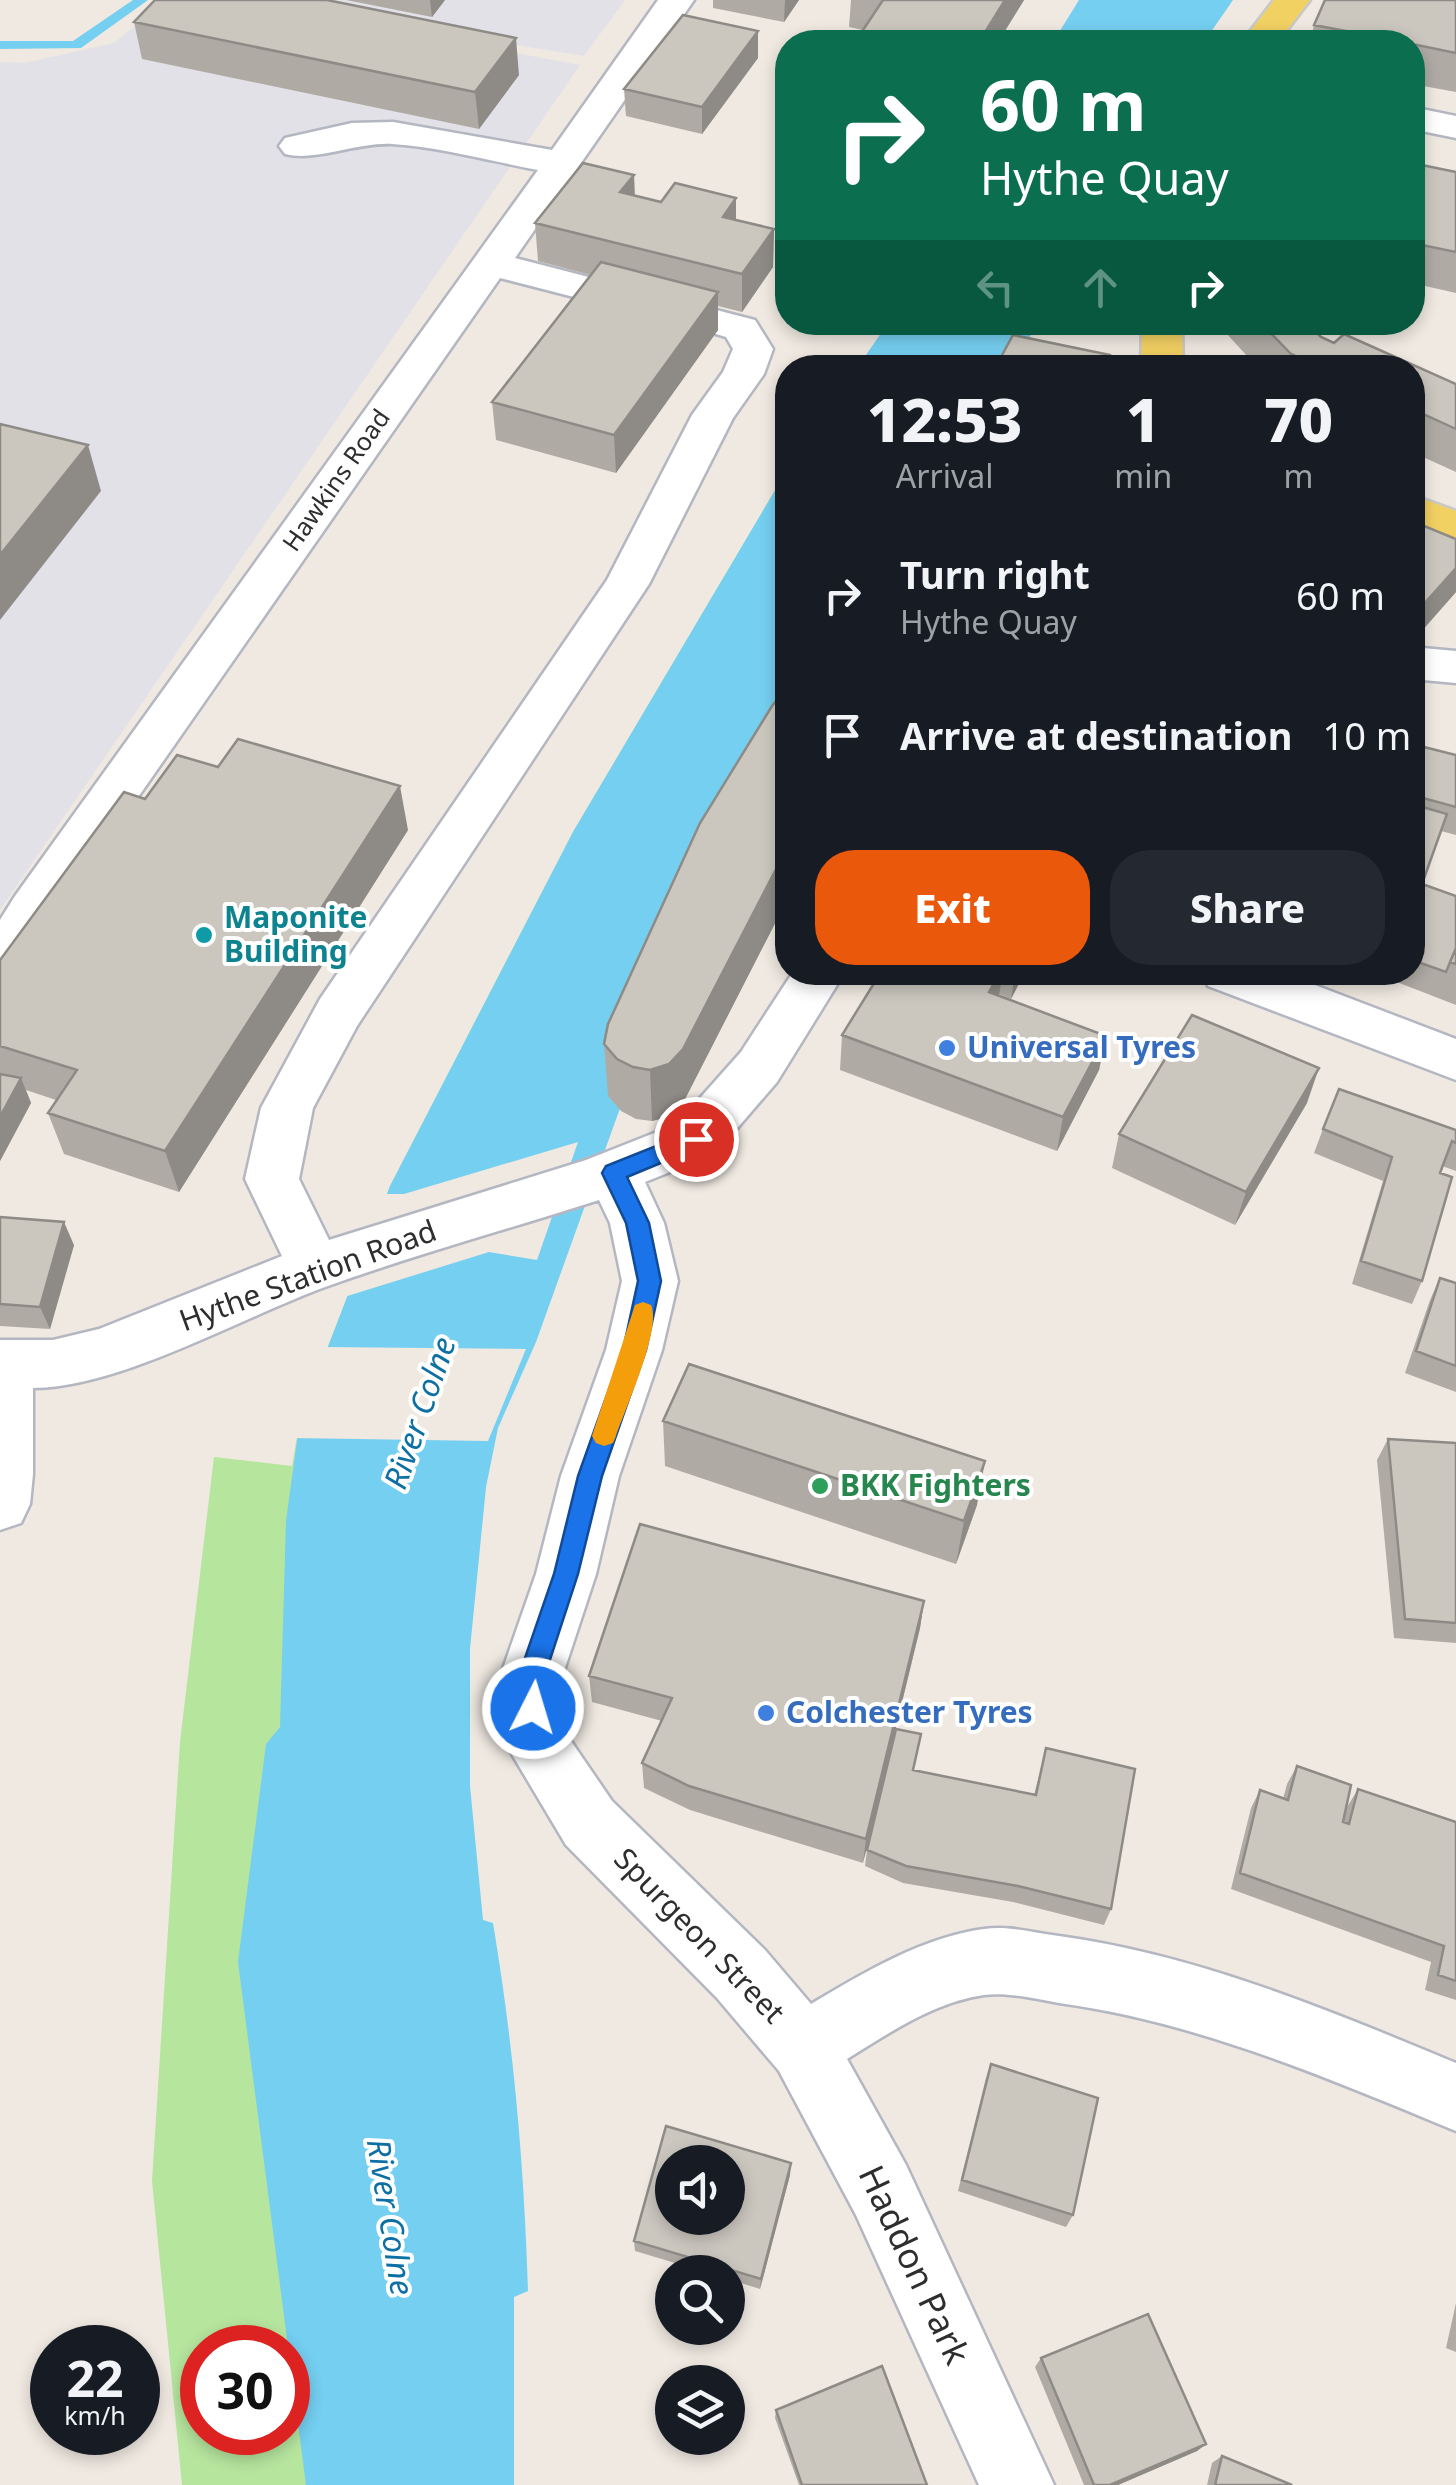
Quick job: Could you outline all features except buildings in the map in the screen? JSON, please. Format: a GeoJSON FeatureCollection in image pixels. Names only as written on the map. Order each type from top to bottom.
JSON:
{"type":"FeatureCollection","features":[{"type":"Feature","properties":{"kind":"main road"},"geometry":{"type":"LineString","coordinates":[[1269,30],[1292,0]]}},
{"type":"Feature","properties":{"kind":"main road"},"geometry":{"type":"LineString","coordinates":[[1425,514],[1456,527]]}},
{"type":"Feature","properties":{"kind":"street","name":"Hawkins Road"},"geometry":{"type":"LineString","coordinates":[[0,962],[33,909],[564,164],[676,0]]}},
{"type":"Feature","properties":{"kind":"street"},"geometry":{"type":"LineString","coordinates":[[1425,121],[1456,128]]}},
{"type":"Feature","properties":{"kind":"street"},"geometry":{"type":"LineString","coordinates":[[298,146],[352,134],[393,133],[564,164]]}},
{"type":"Feature","properties":{"kind":"street"},"geometry":{"type":"LineString","coordinates":[[336,1260],[272,1178],[287,1108],[338,1013],[627,584],[714,415],[743,374],[753,348],[740,329],[720,322],[491,264]]}},
{"type":"Feature","properties":{"kind":"street"},"geometry":{"type":"LineString","coordinates":[[1425,663],[1456,667]]}},
{"type":"Feature","properties":{"kind":"street","name":"Hythe Station Road"},"geometry":{"type":"LineString","coordinates":[[2,1364],[53,1364],[104,1352],[336,1260],[606,1176],[696,1139],[760,1067],[812,985]]}},
{"type":"Feature","properties":{"kind":"street"},"geometry":{"type":"LineString","coordinates":[[1260,985],[1456,1060]]}},
{"type":"Feature","properties":{"kind":"street","name":"Spurgeon Street"},"geometry":{"type":"LineString","coordinates":[[606,1176],[638,1223],[650,1281],[634,1350],[590,1476],[566,1574],[529,1684],[542,1750],[589,1824],[741,1974],[804,2048],[893,1993],[984,1961],[1091,1972],[1195,2000],[1354,2054],[1456,2097]]}},
{"type":"Feature","properties":{"kind":"street"},"geometry":{"type":"LineString","coordinates":[[0,1504],[2,1364]]}},
{"type":"Feature","properties":{"kind":"street","name":"Haddon Park"},"geometry":{"type":"LineString","coordinates":[[804,2048],[881,2190],[1018,2485]]}},
{"type":"Feature","properties":{"kind":"shaded area"},"geometry":{"type":"Polygon","coordinates":[[[167,0],[625,0],[584,56],[240,1],[580,65],[0,910],[0,62],[24,63],[114,43],[167,0]]]}},
{"type":"Feature","properties":{"kind":"green space"},"geometry":{"type":"Polygon","coordinates":[[[775,490],[454,1075],[348,2485],[182,2485],[152,2181],[180,1742],[214,1457],[292,1466],[300,1419],[390,1186],[573,832],[775,490]]]}},
{"type":"Feature","properties":{"kind":"water"},"geometry":{"type":"Polygon","coordinates":[[[1079,0],[1233,0],[1212,30],[1060,30],[1079,0]]]}},
{"type":"Feature","properties":{"kind":"water"},"geometry":{"type":"Polygon","coordinates":[[[880,335],[1031,335],[1019,355],[866,355],[880,335]]]}},
{"type":"Feature","properties":{"kind":"water","name":"River Colne"},"geometry":{"type":"Polygon","coordinates":[[[775,490],[775,759],[683,933],[536,1342],[498,1428],[486,1487],[470,1649],[470,1786],[483,1920],[493,1923],[507,2016],[524,2198],[528,2291],[514,2297],[514,2485],[306,2485],[302,2455],[310,2455],[310,2325],[285,2325],[238,1962],[266,1744],[280,1727],[286,1521],[300,1419],[390,1186],[573,832],[775,490]]]}},
{"type":"Feature","properties":{"kind":"pier"},"geometry":{"type":"Polygon","coordinates":[[[578,1142],[537,1260],[489,1252],[341,1298],[382,1194],[404,1194],[578,1142]]]}},
{"type":"Feature","properties":{"kind":"pier"},"geometry":{"type":"Polygon","coordinates":[[[322,1347],[526,1349],[488,1441],[291,1438],[322,1347]]]}},
{"type":"Feature","properties":{"kind":"waterway"},"geometry":{"type":"LineString","coordinates":[[0,45],[76,45],[142,0]]}},
{"type":"Feature","properties":{"kind":"slow traffic"},"geometry":{"type":"LineString","coordinates":[[604,1436],[643,1312]]}},
{"type":"Feature","properties":{"kind":"place","name":"Maponite Building"},"geometry":{"type":"Point","coordinates":[204,935]}},
{"type":"Feature","properties":{"kind":"place","name":"Universal Tyres"},"geometry":{"type":"Point","coordinates":[947,1048]}},
{"type":"Feature","properties":{"kind":"place","name":"BKK Fighters"},"geometry":{"type":"Point","coordinates":[820,1486]}},
{"type":"Feature","properties":{"kind":"place","name":"Colchester Tyres"},"geometry":{"type":"Point","coordinates":[766,1713]}},
{"type":"Feature","properties":{"kind":"route"},"geometry":{"type":"LineString","coordinates":[[533,1708],[529,1684],[566,1574],[590,1476],[634,1350],[650,1281],[638,1223],[614,1173],[696,1139]]}}]}
